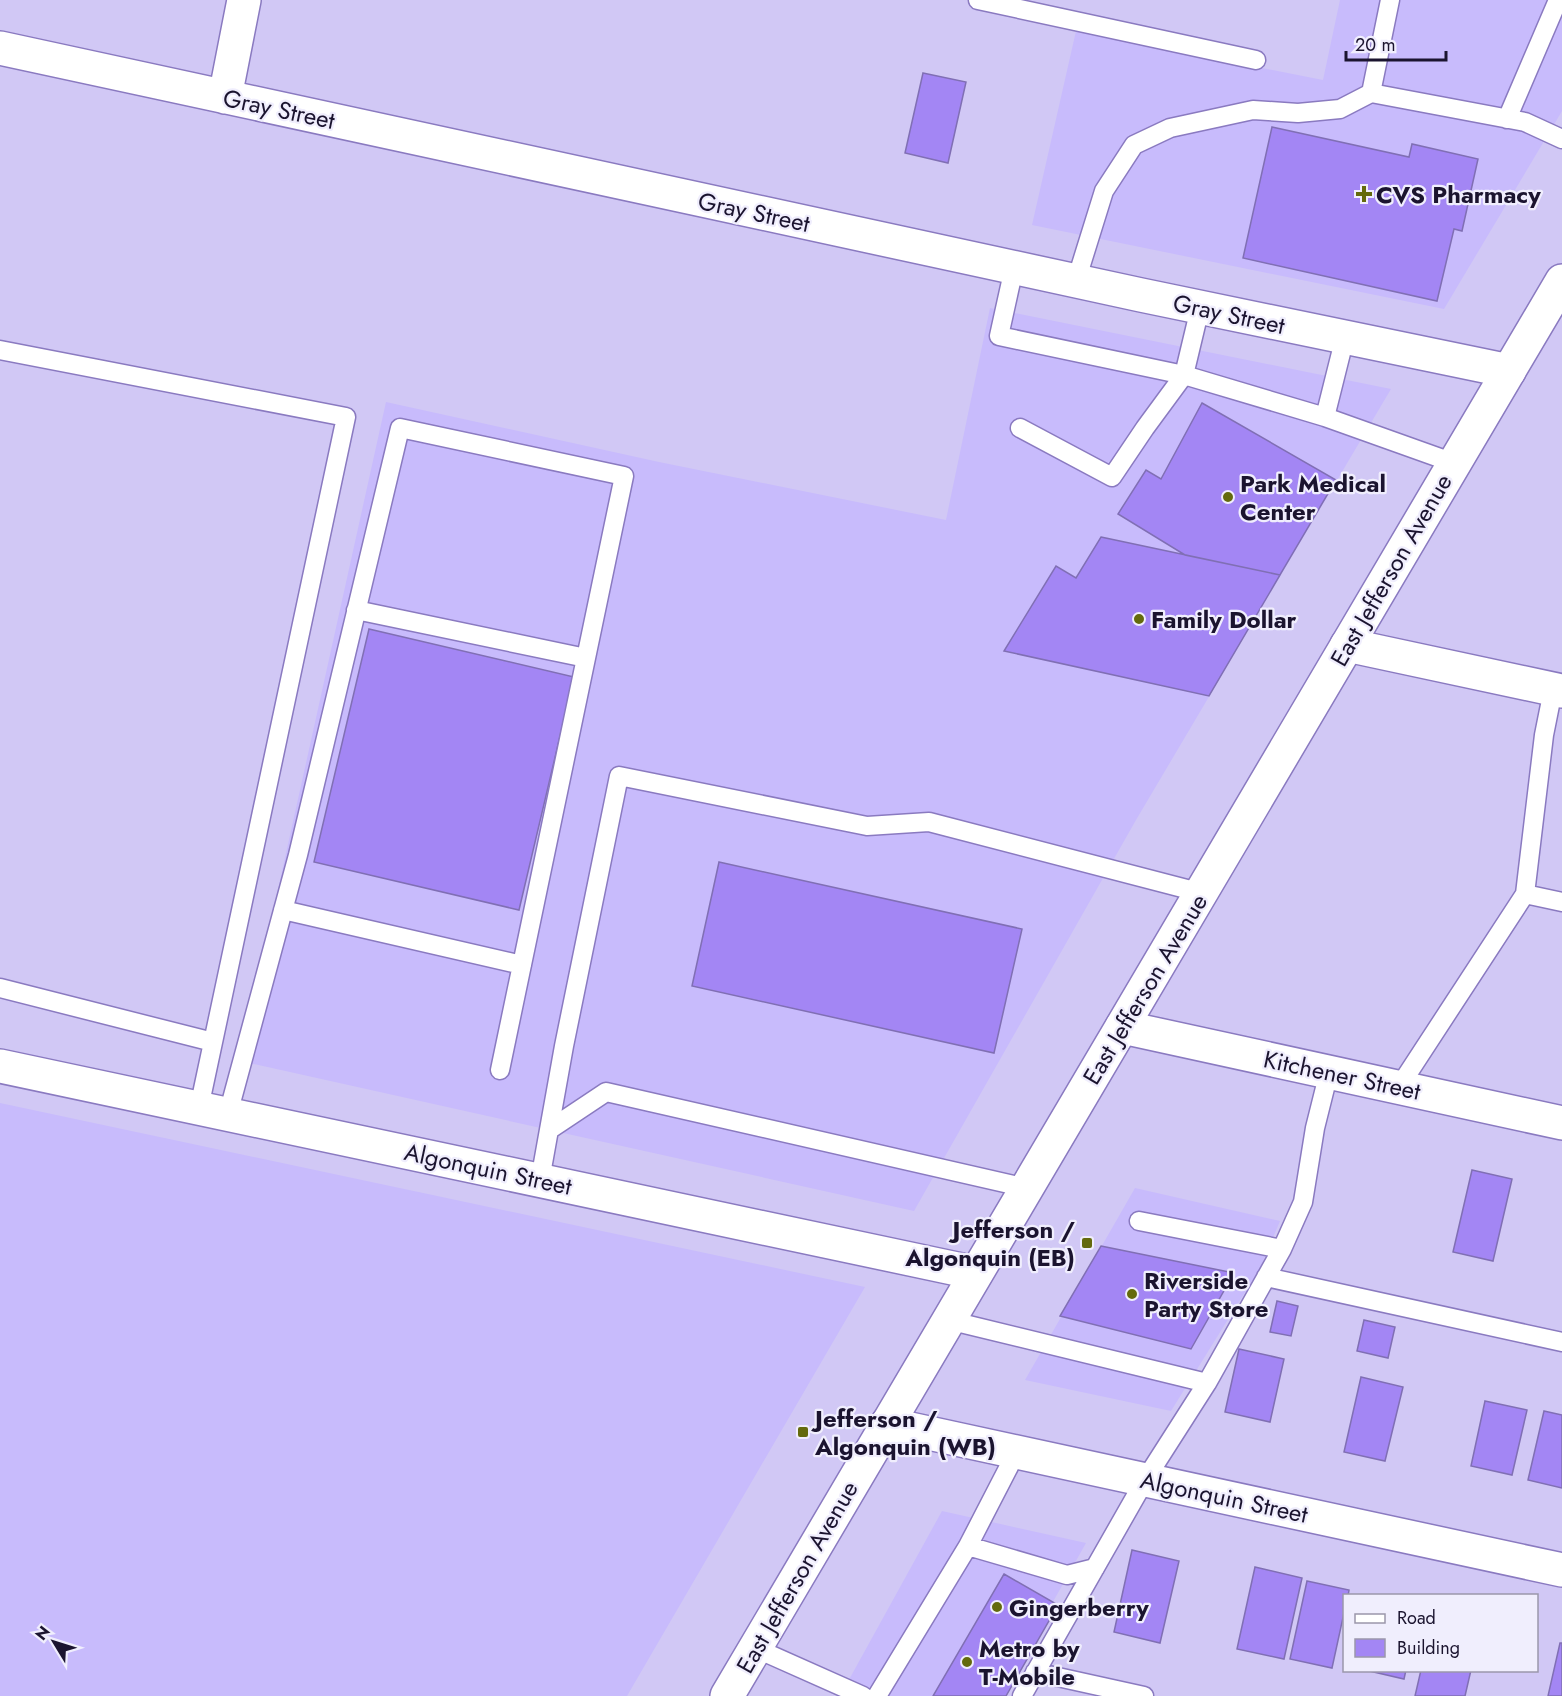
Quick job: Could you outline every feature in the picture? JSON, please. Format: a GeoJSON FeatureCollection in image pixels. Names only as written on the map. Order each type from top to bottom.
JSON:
{"type":"FeatureCollection","features":[{"type":"Feature","properties":{"kind":"street"},"geometry":{"type":"LineString","coordinates":[[225,97],[244,0]]}},
{"type":"Feature","properties":{"kind":"street","name":"Gray Street"},"geometry":{"type":"LineString","coordinates":[[0,48],[1200,308],[1509,371]]}},
{"type":"Feature","properties":{"kind":"street","name":"East Jefferson Avenue"},"geometry":{"type":"LineString","coordinates":[[727,1696],[1562,281]]}},
{"type":"Feature","properties":{"kind":"street"},"geometry":{"type":"LineString","coordinates":[[1347,645],[1558,690]]}},
{"type":"Feature","properties":{"kind":"street","name":"Kitchener Street"},"geometry":{"type":"LineString","coordinates":[[1122,1027],[1562,1123]]}},
{"type":"Feature","properties":{"kind":"street","name":"Algonquin Street"},"geometry":{"type":"LineString","coordinates":[[0,1066],[976,1273]]}},
{"type":"Feature","properties":{"kind":"street","name":"Algonquin Street"},"geometry":{"type":"LineString","coordinates":[[887,1424],[1562,1570]]}},
{"type":"Feature","properties":{"kind":"lane"},"geometry":{"type":"LineString","coordinates":[[978,0],[1256,60]]}},
{"type":"Feature","properties":{"kind":"lane"},"geometry":{"type":"LineString","coordinates":[[1371,93],[1390,0]]}},
{"type":"Feature","properties":{"kind":"lane"},"geometry":{"type":"LineString","coordinates":[[1507,119],[1558,0]]}},
{"type":"Feature","properties":{"kind":"lane"},"geometry":{"type":"LineString","coordinates":[[1076,281],[1104,191],[1134,145],[1170,128],[1253,110],[1298,112],[1340,109],[1371,93],[1524,122],[1562,139]]}},
{"type":"Feature","properties":{"kind":"lane"},"geometry":{"type":"LineString","coordinates":[[1014,268],[999,336],[1184,375],[1325,417],[1454,463]]}},
{"type":"Feature","properties":{"kind":"lane"},"geometry":{"type":"LineString","coordinates":[[1020,428],[1112,477],[1184,375],[1200,308]]}},
{"type":"Feature","properties":{"kind":"lane"},"geometry":{"type":"LineString","coordinates":[[1325,417],[1345,337]]}},
{"type":"Feature","properties":{"kind":"lane"},"geometry":{"type":"LineString","coordinates":[[0,350],[346,417],[213,1042],[214,1111]]}},
{"type":"Feature","properties":{"kind":"lane"},"geometry":{"type":"LineString","coordinates":[[214,1111],[283,910],[399,428],[624,476],[500,1070]]}},
{"type":"Feature","properties":{"kind":"lane"},"geometry":{"type":"LineString","coordinates":[[356,610],[586,658]]}},
{"type":"Feature","properties":{"kind":"lane"},"geometry":{"type":"LineString","coordinates":[[1399,1088],[1525,894],[1544,735],[1558,690]]}},
{"type":"Feature","properties":{"kind":"lane"},"geometry":{"type":"LineString","coordinates":[[540,1180],[618,776],[867,826],[929,822],[1202,893]]}},
{"type":"Feature","properties":{"kind":"lane"},"geometry":{"type":"LineString","coordinates":[[1525,894],[1562,902]]}},
{"type":"Feature","properties":{"kind":"lane"},"geometry":{"type":"LineString","coordinates":[[283,910],[522,965]]}},
{"type":"Feature","properties":{"kind":"lane"},"geometry":{"type":"LineString","coordinates":[[0,988],[213,1042]]}},
{"type":"Feature","properties":{"kind":"lane"},"geometry":{"type":"LineString","coordinates":[[1022,1696],[1145,1480],[1207,1383],[1282,1249],[1303,1202],[1315,1128],[1329,1072]]}},
{"type":"Feature","properties":{"kind":"lane"},"geometry":{"type":"LineString","coordinates":[[549,1130],[606,1092],[1027,1188]]}},
{"type":"Feature","properties":{"kind":"lane"},"geometry":{"type":"LineString","coordinates":[[1139,1221],[1282,1249]]}},
{"type":"Feature","properties":{"kind":"lane"},"geometry":{"type":"LineString","coordinates":[[1266,1277],[1562,1342]]}},
{"type":"Feature","properties":{"kind":"lane"},"geometry":{"type":"LineString","coordinates":[[948,1320],[1207,1383]]}},
{"type":"Feature","properties":{"kind":"lane"},"geometry":{"type":"LineString","coordinates":[[877,1696],[968,1546],[1016,1453]]}},
{"type":"Feature","properties":{"kind":"lane"},"geometry":{"type":"LineString","coordinates":[[968,1546],[1067,1575],[1095,1568]]}},
{"type":"Feature","properties":{"kind":"lane"},"geometry":{"type":"LineString","coordinates":[[755,1648],[863,1696]]}},
{"type":"Feature","properties":{"kind":"lane"},"geometry":{"type":"LineString","coordinates":[[1035,1672],[1144,1696]]}},
{"type":"Feature","properties":{"kind":"shaded area"},"geometry":{"type":"Polygon","coordinates":[[[1340,0],[1562,0],[1562,111],[1444,309],[1032,225],[1076,31],[1323,80],[1340,0]]]}},
{"type":"Feature","properties":{"kind":"shaded area"},"geometry":{"type":"Polygon","coordinates":[[[990,308],[1391,389],[1136,820],[914,1211],[240,1061],[386,402],[659,462],[946,520],[990,308]]]}},
{"type":"Feature","properties":{"kind":"shaded area"},"geometry":{"type":"Polygon","coordinates":[[[0,1103],[865,1287],[627,1696],[0,1696],[0,1103]]]}},
{"type":"Feature","properties":{"kind":"shaded area"},"geometry":{"type":"Polygon","coordinates":[[[1135,1188],[1280,1221],[1260,1268],[1171,1411],[1025,1380],[1135,1188]]]}},
{"type":"Feature","properties":{"kind":"shaded area"},"geometry":{"type":"Polygon","coordinates":[[[942,1511],[1086,1543],[1000,1696],[840,1696],[942,1511]]]}},
{"type":"Feature","properties":{"kind":"building"},"geometry":{"type":"Polygon","coordinates":[[[923,73],[966,82],[948,163],[905,153],[923,73]]]}},
{"type":"Feature","properties":{"kind":"building","name":"CVS Pharmacy"},"geometry":{"type":"Polygon","coordinates":[[[1272,127],[1409,157],[1412,144],[1478,159],[1462,231],[1454,229],[1437,301],[1243,258],[1272,127]]]}},
{"type":"Feature","properties":{"kind":"building","name":"Park Medical Center"},"geometry":{"type":"Polygon","coordinates":[[[1202,403],[1336,480],[1280,575],[1185,555],[1118,514],[1146,470],[1161,479],[1202,403]]]}},
{"type":"Feature","properties":{"kind":"building","name":"Family Dollar"},"geometry":{"type":"Polygon","coordinates":[[[1101,537],[1280,575],[1209,696],[1004,651],[1056,566],[1076,578],[1101,537]]]}},
{"type":"Feature","properties":{"kind":"building"},"geometry":{"type":"Polygon","coordinates":[[[369,629],[574,677],[519,910],[314,862],[369,629]]]}},
{"type":"Feature","properties":{"kind":"building"},"geometry":{"type":"Polygon","coordinates":[[[719,862],[1022,929],[994,1053],[692,986],[719,862]]]}},
{"type":"Feature","properties":{"kind":"building"},"geometry":{"type":"Polygon","coordinates":[[[1472,1170],[1512,1179],[1493,1261],[1453,1252],[1472,1170]]]}},
{"type":"Feature","properties":{"kind":"building"},"geometry":{"type":"Polygon","coordinates":[[[1101,1246],[1234,1273],[1191,1349],[1060,1316],[1101,1246]]]}},
{"type":"Feature","properties":{"kind":"building"},"geometry":{"type":"Polygon","coordinates":[[[1277,1301],[1298,1306],[1291,1336],[1270,1332],[1277,1301]]]}},
{"type":"Feature","properties":{"kind":"building"},"geometry":{"type":"Polygon","coordinates":[[[1364,1320],[1395,1327],[1388,1358],[1357,1351],[1364,1320]]]}},
{"type":"Feature","properties":{"kind":"building"},"geometry":{"type":"Polygon","coordinates":[[[1239,1349],[1284,1359],[1270,1422],[1225,1412],[1239,1349]]]}},
{"type":"Feature","properties":{"kind":"building"},"geometry":{"type":"Polygon","coordinates":[[[1361,1377],[1403,1387],[1385,1461],[1344,1452],[1361,1377]]]}},
{"type":"Feature","properties":{"kind":"building"},"geometry":{"type":"Polygon","coordinates":[[[1485,1401],[1527,1410],[1512,1475],[1471,1466],[1485,1401]]]}},
{"type":"Feature","properties":{"kind":"building"},"geometry":{"type":"Polygon","coordinates":[[[1544,1411],[1562,1415],[1562,1488],[1528,1480],[1544,1411]]]}},
{"type":"Feature","properties":{"kind":"building"},"geometry":{"type":"Polygon","coordinates":[[[1132,1550],[1179,1561],[1160,1643],[1114,1632],[1132,1550]]]}},
{"type":"Feature","properties":{"kind":"building"},"geometry":{"type":"Polygon","coordinates":[[[1255,1567],[1302,1578],[1284,1659],[1237,1649],[1255,1567]]]}},
{"type":"Feature","properties":{"kind":"building"},"geometry":{"type":"Polygon","coordinates":[[[1004,1574],[1058,1605],[1006,1696],[933,1696],[1004,1574]]]}},
{"type":"Feature","properties":{"kind":"building"},"geometry":{"type":"Polygon","coordinates":[[[1307,1581],[1349,1590],[1348,1594],[1343,1594],[1343,1618],[1332,1668],[1290,1659],[1307,1581]]]}},
{"type":"Feature","properties":{"kind":"building"},"geometry":{"type":"Polygon","coordinates":[[[1560,1643],[1562,1643],[1562,1696],[1548,1696],[1560,1643]]]}},
{"type":"Feature","properties":{"kind":"building"},"geometry":{"type":"Polygon","coordinates":[[[1374,1672],[1406,1672],[1404,1679],[1374,1672]]]}},
{"type":"Feature","properties":{"kind":"building"},"geometry":{"type":"Polygon","coordinates":[[[1421,1672],[1471,1672],[1465,1696],[1415,1696],[1421,1672]]]}},
{"type":"Feature","properties":{"kind":"place","name":"CVS Pharmacy"},"geometry":{"type":"Point","coordinates":[1364,194]}},
{"type":"Feature","properties":{"kind":"place","name":"Park Medical Center"},"geometry":{"type":"Point","coordinates":[1228,497]}},
{"type":"Feature","properties":{"kind":"place","name":"Family Dollar"},"geometry":{"type":"Point","coordinates":[1139,619]}},
{"type":"Feature","properties":{"kind":"place","name":"Jefferson / Algonquin (EB)"},"geometry":{"type":"Point","coordinates":[1087,1243]}},
{"type":"Feature","properties":{"kind":"place","name":"Riverside Party Store"},"geometry":{"type":"Point","coordinates":[1132,1294]}},
{"type":"Feature","properties":{"kind":"place","name":"Jefferson / Algonquin (WB)"},"geometry":{"type":"Point","coordinates":[803,1432]}},
{"type":"Feature","properties":{"kind":"place","name":"Gingerberry"},"geometry":{"type":"Point","coordinates":[997,1607]}},
{"type":"Feature","properties":{"kind":"place","name":"Metro by T-Mobile"},"geometry":{"type":"Point","coordinates":[967,1662]}}]}
